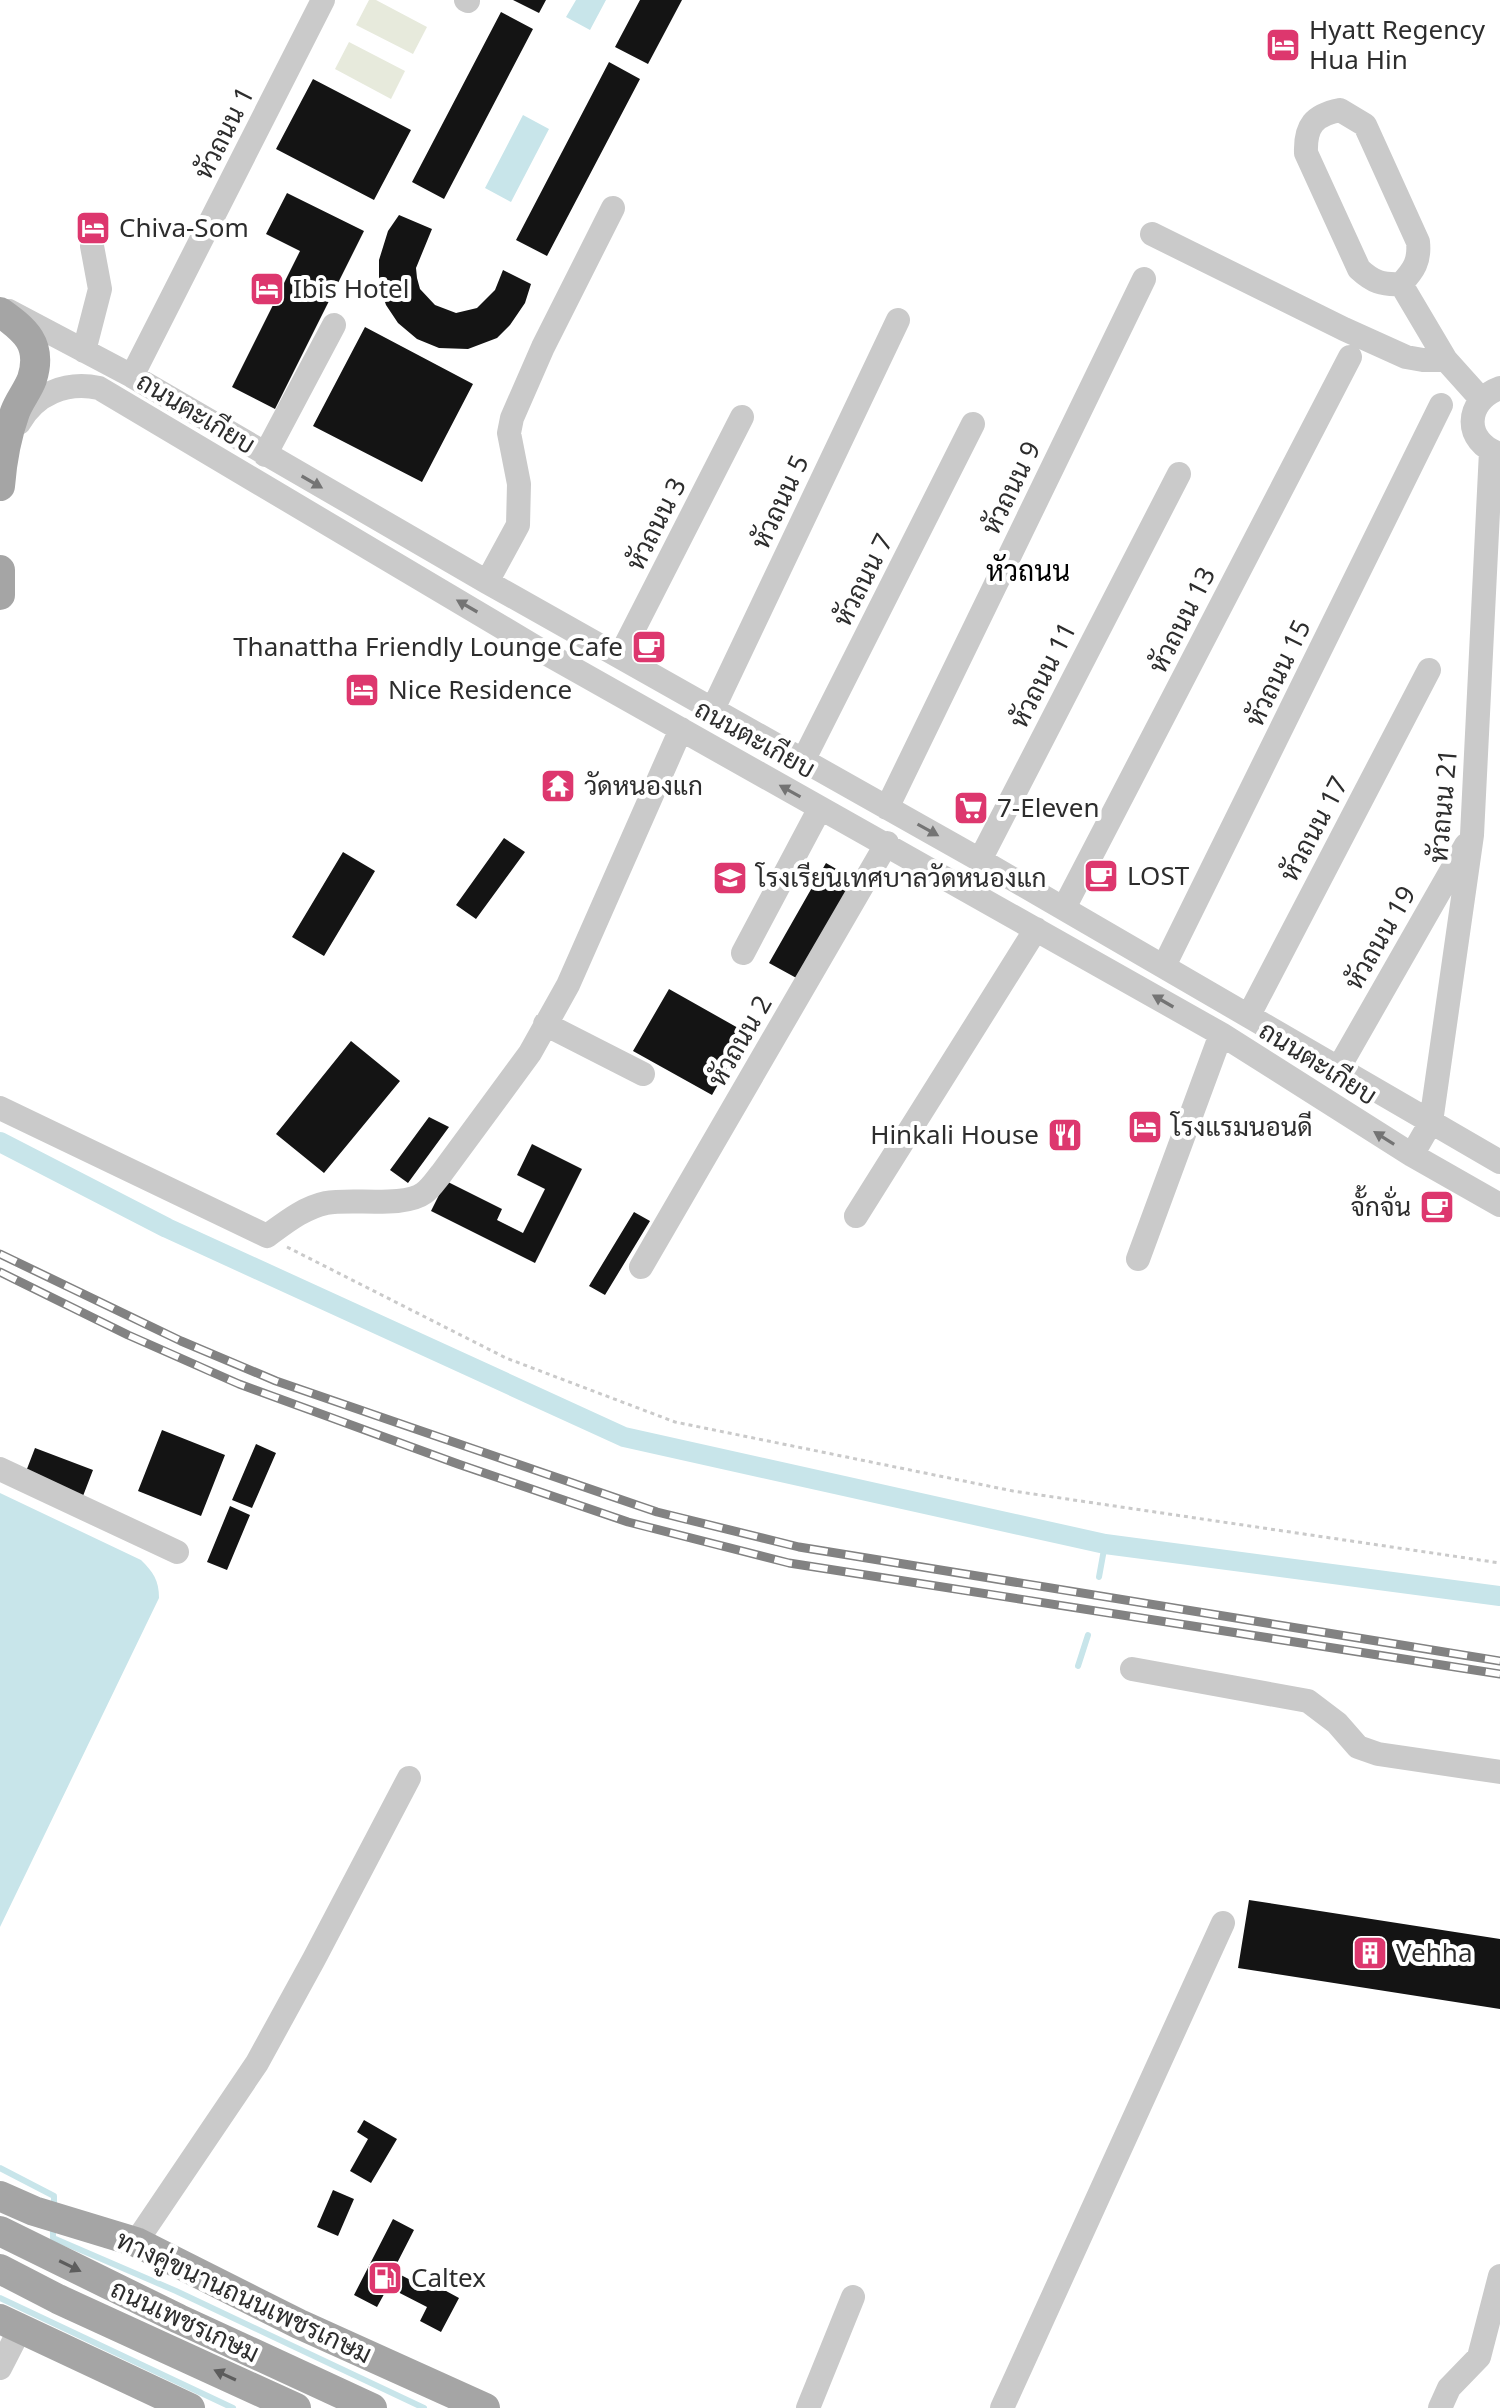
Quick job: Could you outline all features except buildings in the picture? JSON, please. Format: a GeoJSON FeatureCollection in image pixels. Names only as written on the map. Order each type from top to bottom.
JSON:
{"type":"FeatureCollection","features":[{"type":"Feature","properties":{"kind":"main road"},"geometry":{"type":"LineString","coordinates":[[0,312],[26,331],[35,361],[31,380],[9,428],[1,472]]}},
{"type":"Feature","properties":{"kind":"main road"},"geometry":{"type":"LineString","coordinates":[[0,570],[0,595]]}},
{"type":"Feature","properties":{"kind":"main road","name":"ทางคู่ขนานถนนเพชรเกษม"},"geometry":{"type":"LineString","coordinates":[[0,2196],[34,2211],[121,2265],[289,2344],[485,2408]]}},
{"type":"Feature","properties":{"kind":"main road","name":"ถนนเพชรเกษม"},"geometry":{"type":"LineString","coordinates":[[0,2231],[121,2265],[289,2344],[372,2408]]}},
{"type":"Feature","properties":{"kind":"main road","name":"ถนนเพชรเกษม"},"geometry":{"type":"LineString","coordinates":[[0,2269],[58,2299],[296,2408]]}},
{"type":"Feature","properties":{"kind":"main road"},"geometry":{"type":"LineString","coordinates":[[10,2324],[190,2408]]}},
{"type":"Feature","properties":{"kind":"street","name":"หัวถนน 1"},"geometry":{"type":"LineString","coordinates":[[132,376],[323,0]]}},
{"type":"Feature","properties":{"kind":"street"},"geometry":{"type":"LineString","coordinates":[[1340,110],[1365,125],[1418,242],[1419,256],[1415,269],[1401,284],[1385,285],[1372,281],[1359,269],[1306,153],[1305,135],[1313,123],[1326,113],[1340,110]]}},
{"type":"Feature","properties":{"kind":"street"},"geometry":{"type":"LineString","coordinates":[[487,582],[518,525],[519,484],[509,433],[512,418],[543,347],[613,208]]}},
{"type":"Feature","properties":{"kind":"street"},"geometry":{"type":"LineString","coordinates":[[1152,234],[1406,357],[1446,360]]}},
{"type":"Feature","properties":{"kind":"street"},"geometry":{"type":"LineString","coordinates":[[84,351],[100,289],[92,246]]}},
{"type":"Feature","properties":{"kind":"street","name":"หัวถนน 9"},"geometry":{"type":"LineString","coordinates":[[887,808],[1144,279]]}},
{"type":"Feature","properties":{"kind":"street"},"geometry":{"type":"LineString","coordinates":[[1401,284],[1446,360],[1491,393],[1473,417],[1473,428],[1483,445],[1496,453]]}},
{"type":"Feature","properties":{"kind":"street","name":"ถนนตะเกียบ"},"geometry":{"type":"LineString","coordinates":[[0,306],[132,376],[487,582],[1064,908],[1500,1162]]}},
{"type":"Feature","properties":{"kind":"street","name":"หัวถนน 5"},"geometry":{"type":"LineString","coordinates":[[705,743],[716,710],[898,320]]}},
{"type":"Feature","properties":{"kind":"street"},"geometry":{"type":"LineString","coordinates":[[265,455],[334,325]]}},
{"type":"Feature","properties":{"kind":"street","name":"หัวถนน 13"},"geometry":{"type":"LineString","coordinates":[[1064,908],[1350,357]]}},
{"type":"Feature","properties":{"kind":"street","name":"ถนนตะเกียบ"},"geometry":{"type":"LineString","coordinates":[[1,472],[25,413],[42,398],[63,387],[83,384],[99,388],[491,621],[1221,1034],[1412,1155],[1500,1205]]}},
{"type":"Feature","properties":{"kind":"street","name":"หัวถนน 15"},"geometry":{"type":"LineString","coordinates":[[1164,966],[1441,405]]}},
{"type":"Feature","properties":{"kind":"street","name":"หัวถนน 3"},"geometry":{"type":"LineString","coordinates":[[620,656],[742,417]]}},
{"type":"Feature","properties":{"kind":"street","name":"หัวถนน 7"},"geometry":{"type":"LineString","coordinates":[[803,761],[973,424]]}},
{"type":"Feature","properties":{"kind":"street","name":"หัวถนน 21"},"geometry":{"type":"LineString","coordinates":[[1431,1122],[1472,835],[1490,492],[1496,453]]}},
{"type":"Feature","properties":{"kind":"street","name":"หัวถนน 11"},"geometry":{"type":"LineString","coordinates":[[980,860],[1179,474]]}},
{"type":"Feature","properties":{"kind":"street","name":"หัวถนน 17"},"geometry":{"type":"LineString","coordinates":[[1249,1015],[1429,670]]}},
{"type":"Feature","properties":{"kind":"street"},"geometry":{"type":"LineString","coordinates":[[0,1108],[267,1236],[301,1211],[325,1203],[400,1200],[425,1193],[530,1053],[568,985],[681,729]]}},
{"type":"Feature","properties":{"kind":"street"},"geometry":{"type":"LineString","coordinates":[[743,953],[820,808]]}},
{"type":"Feature","properties":{"kind":"street","name":"หัวถนน 19"},"geometry":{"type":"LineString","coordinates":[[1338,1069],[1472,835]]}},
{"type":"Feature","properties":{"kind":"street","name":"หัวถนน 2"},"geometry":{"type":"LineString","coordinates":[[641,1267],[887,843]]}},
{"type":"Feature","properties":{"kind":"street"},"geometry":{"type":"LineString","coordinates":[[856,1216],[1036,929]]}},
{"type":"Feature","properties":{"kind":"street"},"geometry":{"type":"LineString","coordinates":[[545,1024],[643,1074]]}},
{"type":"Feature","properties":{"kind":"street"},"geometry":{"type":"LineString","coordinates":[[1138,1259],[1221,1034]]}},
{"type":"Feature","properties":{"kind":"street"},"geometry":{"type":"LineString","coordinates":[[1285,1076],[1302,1047]]}},
{"type":"Feature","properties":{"kind":"street"},"geometry":{"type":"LineString","coordinates":[[1412,1155],[1431,1122]]}},
{"type":"Feature","properties":{"kind":"street"},"geometry":{"type":"LineString","coordinates":[[0,1469],[177,1552]]}},
{"type":"Feature","properties":{"kind":"street"},"geometry":{"type":"LineString","coordinates":[[1132,1669],[1308,1701],[1337,1723],[1358,1747],[1378,1754],[1500,1772]]}},
{"type":"Feature","properties":{"kind":"street"},"geometry":{"type":"LineString","coordinates":[[121,2265],[257,2063],[409,1778]]}},
{"type":"Feature","properties":{"kind":"street"},"geometry":{"type":"LineString","coordinates":[[1002,2408],[1223,1923]]}},
{"type":"Feature","properties":{"kind":"street"},"geometry":{"type":"LineString","coordinates":[[1440,2408],[1449,2388],[1490,2362],[1500,2276]]}},
{"type":"Feature","properties":{"kind":"street"},"geometry":{"type":"LineString","coordinates":[[808,2408],[853,2297]]}},
{"type":"Feature","properties":{"kind":"street"},"geometry":{"type":"LineString","coordinates":[[0,2368],[10,2324]]}},
{"type":"Feature","properties":{"kind":"path"},"geometry":{"type":"LineString","coordinates":[[267,1236],[506,1358],[675,1422],[1013,1491],[1500,1563]]}},
{"type":"Feature","properties":{"kind":"shaded area"},"geometry":{"type":"Polygon","coordinates":[[[369,0],[376,0],[427,27],[413,54],[356,25],[369,0]]]}},
{"type":"Feature","properties":{"kind":"shaded area"},"geometry":{"type":"Polygon","coordinates":[[[349,42],[405,71],[391,99],[335,69],[349,42]]]}},
{"type":"Feature","properties":{"kind":"water"},"geometry":{"type":"Polygon","coordinates":[[[576,0],[606,0],[590,30],[566,17],[576,0]]]}},
{"type":"Feature","properties":{"kind":"water"},"geometry":{"type":"Polygon","coordinates":[[[523,115],[549,129],[511,202],[485,188],[523,115]]]}},
{"type":"Feature","properties":{"kind":"water"},"geometry":{"type":"Polygon","coordinates":[[[0,1493],[141,1560],[154,1577],[159,1598],[0,1927],[0,1493]]]}},
{"type":"Feature","properties":{"kind":"waterway"},"geometry":{"type":"LineString","coordinates":[[0,1142],[167,1228],[624,1437],[1105,1544],[1500,1596]]}},
{"type":"Feature","properties":{"kind":"waterway"},"geometry":{"type":"LineString","coordinates":[[1099,1577],[1105,1544]]}},
{"type":"Feature","properties":{"kind":"waterway"},"geometry":{"type":"LineString","coordinates":[[1078,1666],[1088,1635]]}},
{"type":"Feature","properties":{"kind":"waterway"},"geometry":{"type":"LineString","coordinates":[[0,2168],[54,2196],[54,2207]]}},
{"type":"Feature","properties":{"kind":"waterway"},"geometry":{"type":"LineString","coordinates":[[53,2227],[53,2238],[176,2291],[424,2408]]}},
{"type":"Feature","properties":{"kind":"waterway"},"geometry":{"type":"LineString","coordinates":[[0,2298],[233,2408]]}},
{"type":"Feature","properties":{"kind":"railway"},"geometry":{"type":"LineString","coordinates":[[0,1254],[181,1341],[276,1381],[657,1512],[799,1547],[1500,1661]]}},
{"type":"Feature","properties":{"kind":"railway"},"geometry":{"type":"LineString","coordinates":[[0,1272],[128,1335],[239,1384],[628,1522],[789,1563],[1500,1674]]}},
{"type":"Feature","properties":{"kind":"place","name":"Hyatt Regency Hua Hin"},"geometry":{"type":"Point","coordinates":[1283,45]}},
{"type":"Feature","properties":{"kind":"place","name":"Chiva-Som"},"geometry":{"type":"Point","coordinates":[93,228]}},
{"type":"Feature","properties":{"kind":"place","name":"Ibis Hotel"},"geometry":{"type":"Point","coordinates":[267,289]}},
{"type":"Feature","properties":{"kind":"place","name":"Thanattha Friendly Lounge Cafe"},"geometry":{"type":"Point","coordinates":[649,647]}},
{"type":"Feature","properties":{"kind":"place","name":"Nice Residence"},"geometry":{"type":"Point","coordinates":[362,690]}},
{"type":"Feature","properties":{"kind":"place","name":"วัดหนองแก"},"geometry":{"type":"Point","coordinates":[558,786]}},
{"type":"Feature","properties":{"kind":"place","name":"7-Eleven"},"geometry":{"type":"Point","coordinates":[971,808]}},
{"type":"Feature","properties":{"kind":"place","name":"LOST"},"geometry":{"type":"Point","coordinates":[1101,876]}},
{"type":"Feature","properties":{"kind":"place","name":"โรงเรียนเทศบาลวัดหนองแก"},"geometry":{"type":"Point","coordinates":[730,878]}},
{"type":"Feature","properties":{"kind":"place","name":"โรงแรมนอนดี"},"geometry":{"type":"Point","coordinates":[1145,1127]}},
{"type":"Feature","properties":{"kind":"place","name":"Hinkali House"},"geometry":{"type":"Point","coordinates":[1065,1135]}},
{"type":"Feature","properties":{"kind":"place","name":"จั้กจั่น"},"geometry":{"type":"Point","coordinates":[1437,1207]}},
{"type":"Feature","properties":{"kind":"place","name":"Vehha"},"geometry":{"type":"Point","coordinates":[1370,1953]}},
{"type":"Feature","properties":{"kind":"place","name":"Caltex"},"geometry":{"type":"Point","coordinates":[385,2278]}},
{"type":"Feature","properties":{"kind":"district","name":"หัวถนน"},"geometry":{"type":"Point","coordinates":[1028,571]}}]}
